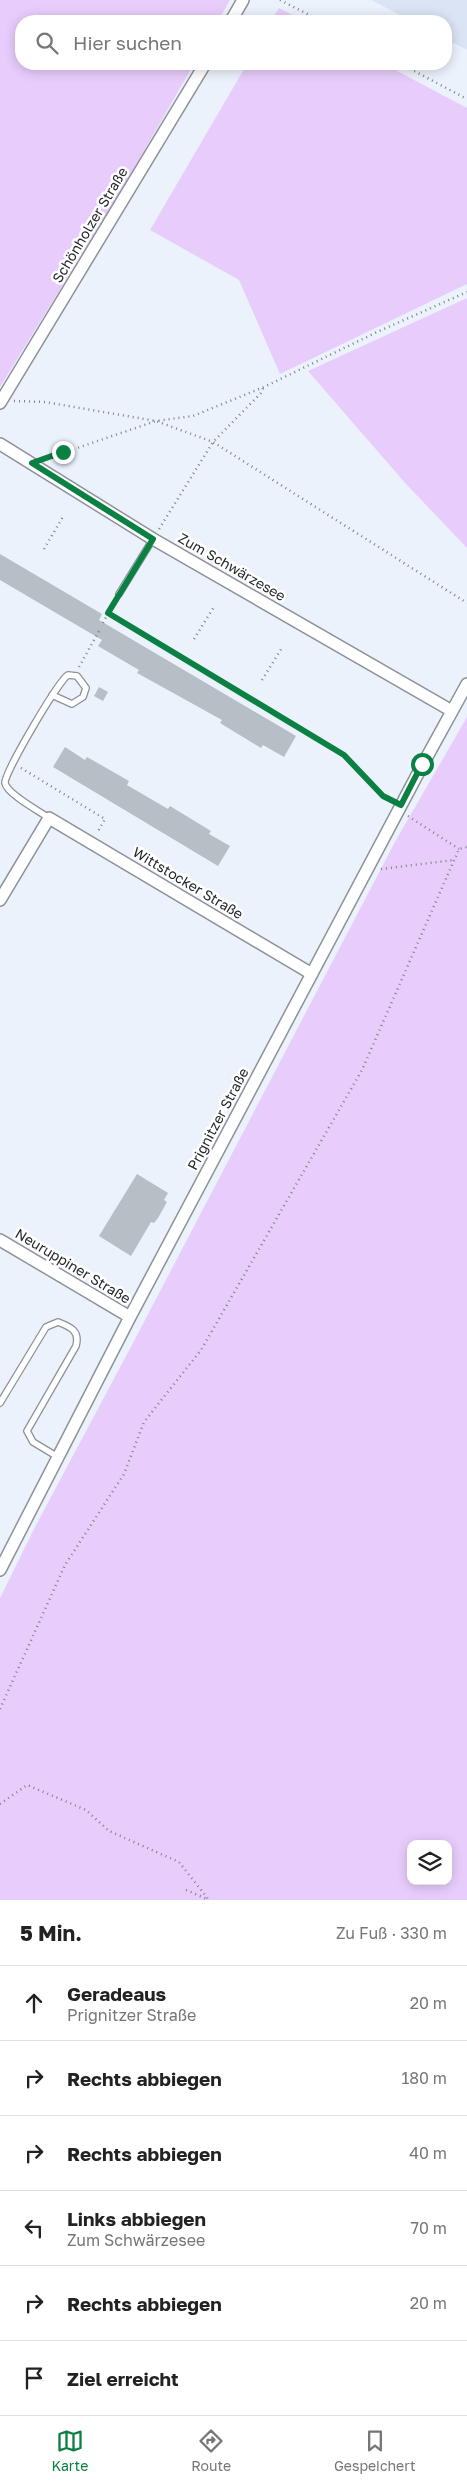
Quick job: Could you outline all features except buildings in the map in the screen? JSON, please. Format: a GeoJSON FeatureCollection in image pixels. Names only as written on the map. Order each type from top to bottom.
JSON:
{"type":"FeatureCollection","features":[{"type":"Feature","properties":{"kind":"street"},"geometry":{"type":"LineString","coordinates":[[235,15],[244,0]]}},
{"type":"Feature","properties":{"kind":"street","name":"Schönholzer Straße"},"geometry":{"type":"LineString","coordinates":[[0,402],[201,70]]}},
{"type":"Feature","properties":{"kind":"street","name":"Zum Schwärzesee"},"geometry":{"type":"LineString","coordinates":[[0,444],[153,539],[452,711]]}},
{"type":"Feature","properties":{"kind":"street","name":"Prignitzer Straße"},"geometry":{"type":"LineString","coordinates":[[0,1570],[130,1318],[366,870],[467,684]]}},
{"type":"Feature","properties":{"kind":"street"},"geometry":{"type":"LineString","coordinates":[[0,900],[49,818]]}},
{"type":"Feature","properties":{"kind":"street","name":"Wittstocker Straße"},"geometry":{"type":"LineString","coordinates":[[49,818],[312,974]]}},
{"type":"Feature","properties":{"kind":"street","name":"Neuruppiner Straße"},"geometry":{"type":"LineString","coordinates":[[0,1240],[130,1318]]}},
{"type":"Feature","properties":{"kind":"lane"},"geometry":{"type":"LineString","coordinates":[[119,594],[153,539]]}},
{"type":"Feature","properties":{"kind":"lane"},"geometry":{"type":"LineString","coordinates":[[49,818],[7,788],[5,776],[52,695],[63,678],[68,675],[75,675],[80,678],[86,688],[80,700],[69,703],[52,695]]}},
{"type":"Feature","properties":{"kind":"lane"},"geometry":{"type":"LineString","coordinates":[[0,1403],[46,1327],[58,1322],[69,1326],[76,1332],[78,1338],[76,1346],[26,1431],[33,1442],[58,1457]]}},
{"type":"Feature","properties":{"kind":"path"},"geometry":{"type":"LineString","coordinates":[[280,0],[309,15]]}},
{"type":"Feature","properties":{"kind":"path"},"geometry":{"type":"LineString","coordinates":[[412,70],[467,99]]}},
{"type":"Feature","properties":{"kind":"path"},"geometry":{"type":"LineString","coordinates":[[32,463],[156,420],[193,416],[264,387],[376,332],[467,292]]}},
{"type":"Feature","properties":{"kind":"path"},"geometry":{"type":"LineString","coordinates":[[153,539],[213,442],[261,393],[264,387]]}},
{"type":"Feature","properties":{"kind":"path"},"geometry":{"type":"LineString","coordinates":[[12,401],[45,402],[156,420],[213,442],[467,603]]}},
{"type":"Feature","properties":{"kind":"path"},"geometry":{"type":"LineString","coordinates":[[44,549],[64,515]]}},
{"type":"Feature","properties":{"kind":"path"},"geometry":{"type":"LineString","coordinates":[[103,623],[119,594]]}},
{"type":"Feature","properties":{"kind":"path"},"geometry":{"type":"LineString","coordinates":[[194,639],[215,605]]}},
{"type":"Feature","properties":{"kind":"path"},"geometry":{"type":"LineString","coordinates":[[108,613],[344,755],[383,796],[459,849],[467,847]]}},
{"type":"Feature","properties":{"kind":"path"},"geometry":{"type":"LineString","coordinates":[[75,675],[99,631]]}},
{"type":"Feature","properties":{"kind":"path"},"geometry":{"type":"LineString","coordinates":[[262,680],[283,646]]}},
{"type":"Feature","properties":{"kind":"path"},"geometry":{"type":"LineString","coordinates":[[12,763],[105,819],[91,843]]}},
{"type":"Feature","properties":{"kind":"path"},"geometry":{"type":"LineString","coordinates":[[0,1709],[65,1565],[124,1474],[144,1422],[201,1350],[362,1070],[459,849]]}},
{"type":"Feature","properties":{"kind":"path"},"geometry":{"type":"LineString","coordinates":[[366,870],[454,860]]}},
{"type":"Feature","properties":{"kind":"path"},"geometry":{"type":"LineString","coordinates":[[0,1804],[27,1785],[86,1810],[109,1831],[180,1862],[209,1900]]}},
{"type":"Feature","properties":{"kind":"path"},"geometry":{"type":"LineString","coordinates":[[186,1890],[209,1900]]}},
{"type":"Feature","properties":{"kind":"shaded area"},"geometry":{"type":"Polygon","coordinates":[[[0,0],[230,0],[221,15],[15,15],[15,70],[191,70],[126,182],[0,387],[0,0]]]}},
{"type":"Feature","properties":{"kind":"shaded area"},"geometry":{"type":"Polygon","coordinates":[[[371,0],[467,0],[467,50],[452,42],[452,15],[400,15],[371,0]]]}},
{"type":"Feature","properties":{"kind":"shaded area"},"geometry":{"type":"Polygon","coordinates":[[[279,8],[292,15],[275,15],[279,8]]]}},
{"type":"Feature","properties":{"kind":"shaded area"},"geometry":{"type":"Polygon","coordinates":[[[243,70],[395,70],[467,108],[467,284],[280,374],[239,280],[150,230],[243,70]]]}},
{"type":"Feature","properties":{"kind":"shaded area"},"geometry":{"type":"Polygon","coordinates":[[[467,298],[467,548],[406,484],[308,371],[467,298]]]}},
{"type":"Feature","properties":{"kind":"shaded area"},"geometry":{"type":"Polygon","coordinates":[[[467,717],[467,1900],[0,1900],[0,1598],[35,1527],[396,840],[467,717]]]}},
{"type":"Feature","properties":{"kind":"route"},"geometry":{"type":"LineString","coordinates":[[63,452],[32,463],[153,539],[108,613],[344,755],[383,796],[401,805],[422,764]]}}]}
